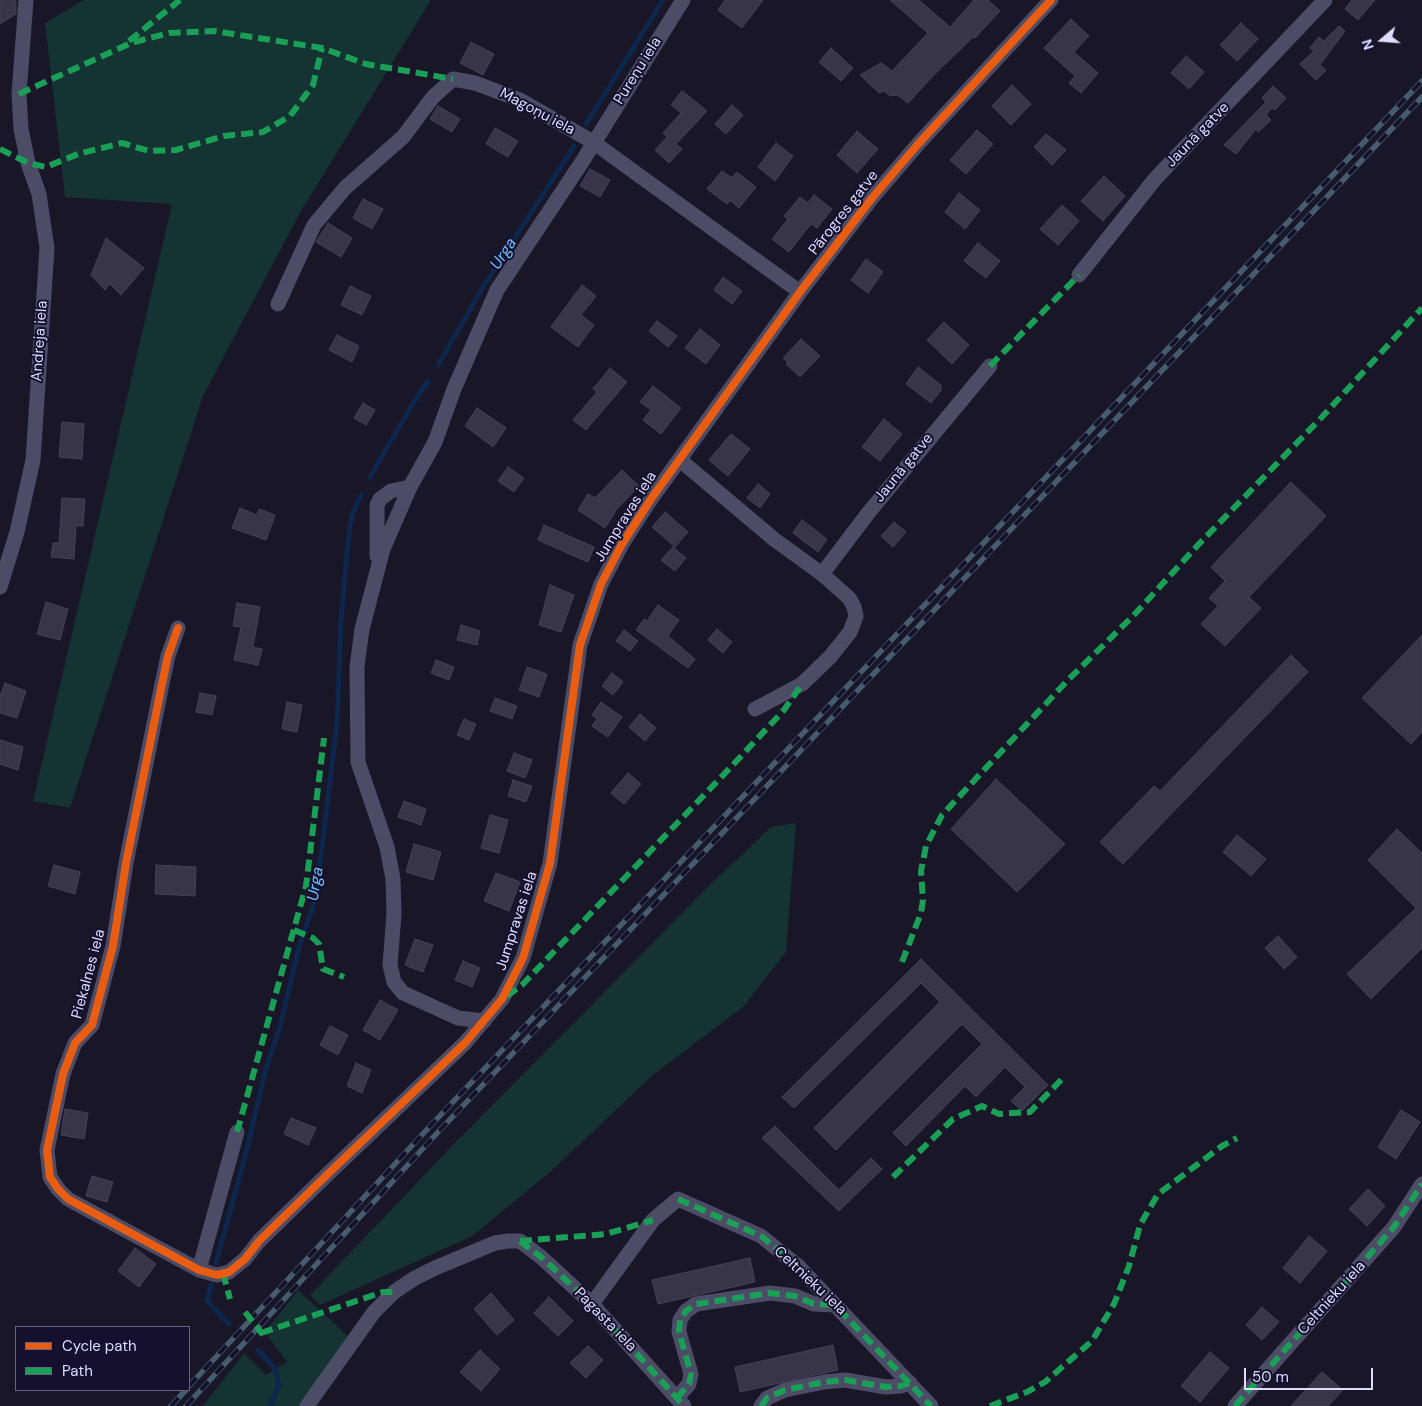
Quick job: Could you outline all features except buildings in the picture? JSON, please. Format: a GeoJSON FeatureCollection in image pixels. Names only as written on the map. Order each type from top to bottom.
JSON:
{"type":"FeatureCollection","features":[{"type":"Feature","properties":{"kind":"street","name":"Andreja iela"},"geometry":{"type":"LineString","coordinates":[[0,587],[18,532],[33,460],[47,248],[39,194],[28,163],[21,130],[19,94],[26,0]]}},
{"type":"Feature","properties":{"kind":"street","name":"Pureņu iela"},"geometry":{"type":"LineString","coordinates":[[593,142],[683,0]]}},
{"type":"Feature","properties":{"kind":"street","name":"Pārogres gatve"},"geometry":{"type":"LineString","coordinates":[[680,460],[800,292],[872,198],[919,143],[1051,0]]}},
{"type":"Feature","properties":{"kind":"street","name":"Jaunā gatve"},"geometry":{"type":"LineString","coordinates":[[1079,275],[1155,179],[1325,0]]}},
{"type":"Feature","properties":{"kind":"street","name":"Magoņu iela"},"geometry":{"type":"LineString","coordinates":[[278,304],[314,225],[345,188],[403,137],[432,97],[453,79],[475,83],[520,100],[593,142],[800,292]]}},
{"type":"Feature","properties":{"kind":"street"},"geometry":{"type":"LineString","coordinates":[[484,1020],[458,1018],[403,993],[394,982],[390,965],[394,914],[393,879],[387,847],[358,762],[356,667],[362,628],[376,568],[410,487],[435,442],[454,389],[497,290],[593,142]]}},
{"type":"Feature","properties":{"kind":"street","name":"Jaunā gatve"},"geometry":{"type":"LineString","coordinates":[[822,574],[868,512],[990,366]]}},
{"type":"Feature","properties":{"kind":"street"},"geometry":{"type":"LineString","coordinates":[[680,460],[775,540],[822,574],[849,598],[854,607],[856,616],[850,632],[830,657],[802,684],[755,709]]}},
{"type":"Feature","properties":{"kind":"street","name":"Jumpravas iela"},"geometry":{"type":"LineString","coordinates":[[199,1270],[217,1274],[229,1272],[245,1259],[259,1241],[326,1175],[465,1043],[502,999],[522,958],[550,863],[580,645],[588,616],[601,584],[622,544],[680,460]]}},
{"type":"Feature","properties":{"kind":"street"},"geometry":{"type":"LineString","coordinates":[[376,568],[378,506],[380,499],[391,491],[410,487]]}},
{"type":"Feature","properties":{"kind":"street","name":"Piekalnes iela"},"geometry":{"type":"LineString","coordinates":[[178,628],[168,656],[162,684],[126,863],[113,946],[92,1025],[75,1043],[64,1074],[47,1150],[50,1177],[68,1199],[199,1270]]}},
{"type":"Feature","properties":{"kind":"street"},"geometry":{"type":"LineString","coordinates":[[199,1270],[238,1132]]}},
{"type":"Feature","properties":{"kind":"street","name":"Celtnieku iela"},"geometry":{"type":"LineString","coordinates":[[1235,1406],[1394,1227],[1422,1184]]}},
{"type":"Feature","properties":{"kind":"street","name":"Celtnieku iela"},"geometry":{"type":"LineString","coordinates":[[592,1304],[653,1220],[678,1199],[761,1236],[798,1266],[834,1305],[848,1316],[931,1406]]}},
{"type":"Feature","properties":{"kind":"street","name":"Pagasta iela"},"geometry":{"type":"LineString","coordinates":[[307,1406],[374,1312],[394,1292],[415,1278],[467,1254],[495,1243],[520,1241],[541,1256],[592,1304],[680,1402]]}},
{"type":"Feature","properties":{"kind":"street"},"geometry":{"type":"LineString","coordinates":[[680,1402],[689,1384],[691,1374],[680,1332],[680,1320],[686,1311],[696,1304],[770,1293],[795,1296],[814,1304],[834,1305]]}},
{"type":"Feature","properties":{"kind":"street"},"geometry":{"type":"LineString","coordinates":[[761,1406],[767,1398],[785,1390],[824,1382],[845,1380],[886,1387],[910,1383]]}},
{"type":"Feature","properties":{"kind":"green space"},"geometry":{"type":"Polygon","coordinates":[[[84,0],[431,0],[301,211],[203,396],[70,808],[33,801],[172,204],[65,197],[45,23],[84,0]]]}},
{"type":"Feature","properties":{"kind":"green space"},"geometry":{"type":"Polygon","coordinates":[[[796,823],[786,952],[743,1007],[653,1075],[548,1174],[472,1236],[320,1305],[310,1295],[451,1147],[714,881],[771,827],[796,823]]]}},
{"type":"Feature","properties":{"kind":"green space"},"geometry":{"type":"Polygon","coordinates":[[[298,1290],[349,1337],[299,1406],[203,1406],[244,1353],[266,1375],[287,1362],[265,1332],[298,1290]]]}},
{"type":"Feature","properties":{"kind":"waterway","name":"Urga"},"geometry":{"type":"LineString","coordinates":[[586,124],[663,0]]}},
{"type":"Feature","properties":{"kind":"waterway","name":"Urga"},"geometry":{"type":"LineString","coordinates":[[438,365],[485,284],[574,146]]}},
{"type":"Feature","properties":{"kind":"waterway","name":"Urga"},"geometry":{"type":"LineString","coordinates":[[370,477],[428,381]]}},
{"type":"Feature","properties":{"kind":"waterway","name":"Urga"},"geometry":{"type":"LineString","coordinates":[[216,1263],[246,1153],[265,1072],[280,1026],[299,947],[316,897],[337,723],[341,620],[349,532],[352,515],[361,495]]}},
{"type":"Feature","properties":{"kind":"waterway","name":"Urga"},"geometry":{"type":"LineString","coordinates":[[211,1285],[207,1301],[229,1324]]}},
{"type":"Feature","properties":{"kind":"waterway","name":"Urga"},"geometry":{"type":"LineString","coordinates":[[258,1350],[275,1369],[279,1385],[270,1406]]}},
{"type":"Feature","properties":{"kind":"railway"},"geometry":{"type":"LineString","coordinates":[[190,1385],[433,1123],[1422,81]]}},
{"type":"Feature","properties":{"kind":"railway"},"geometry":{"type":"LineString","coordinates":[[186,1406],[439,1131],[1422,97]]}},
{"type":"Feature","properties":{"kind":"railway"},"geometry":{"type":"LineString","coordinates":[[171,1406],[185,1391]]}},
{"type":"Feature","properties":{"kind":"marked path"},"geometry":{"type":"LineString","coordinates":[[129,41],[180,0]]}},
{"type":"Feature","properties":{"kind":"marked path"},"geometry":{"type":"LineString","coordinates":[[19,94],[131,43],[169,33],[214,31],[322,48],[366,64],[453,79]]}},
{"type":"Feature","properties":{"kind":"marked path"},"geometry":{"type":"LineString","coordinates":[[0,149],[28,163],[46,167],[78,154],[122,143],[149,151],[176,150],[224,136],[263,132],[290,116],[313,85],[322,48]]}},
{"type":"Feature","properties":{"kind":"marked path"},"geometry":{"type":"LineString","coordinates":[[990,366],[1079,275]]}},
{"type":"Feature","properties":{"kind":"marked path"},"geometry":{"type":"LineString","coordinates":[[902,962],[921,913],[923,900],[921,871],[926,846],[942,815],[1068,680],[1133,616],[1198,545],[1322,417],[1422,308]]}},
{"type":"Feature","properties":{"kind":"marked path"},"geometry":{"type":"LineString","coordinates":[[507,996],[522,985],[730,768],[784,710],[802,684]]}},
{"type":"Feature","properties":{"kind":"marked path"},"geometry":{"type":"LineString","coordinates":[[237,1132],[306,886],[324,738]]}},
{"type":"Feature","properties":{"kind":"marked path"},"geometry":{"type":"LineString","coordinates":[[294,930],[313,938],[319,944],[323,969],[344,977]]}},
{"type":"Feature","properties":{"kind":"marked path"},"geometry":{"type":"LineString","coordinates":[[893,1177],[953,1119],[982,1106],[999,1114],[1030,1112],[1063,1078]]}},
{"type":"Feature","properties":{"kind":"marked path"},"geometry":{"type":"LineString","coordinates":[[990,1406],[1027,1392],[1045,1382],[1092,1341],[1114,1304],[1129,1266],[1140,1225],[1158,1194],[1222,1146],[1237,1138]]}},
{"type":"Feature","properties":{"kind":"marked path"},"geometry":{"type":"LineString","coordinates":[[1235,1406],[1394,1227],[1422,1184]]}},
{"type":"Feature","properties":{"kind":"marked path"},"geometry":{"type":"LineString","coordinates":[[678,1199],[761,1236],[798,1266],[931,1406]]}},
{"type":"Feature","properties":{"kind":"marked path"},"geometry":{"type":"LineString","coordinates":[[520,1241],[606,1234],[653,1220]]}},
{"type":"Feature","properties":{"kind":"marked path"},"geometry":{"type":"LineString","coordinates":[[520,1241],[541,1257],[592,1304],[684,1406]]}},
{"type":"Feature","properties":{"kind":"marked path"},"geometry":{"type":"LineString","coordinates":[[223,1273],[230,1299]]}},
{"type":"Feature","properties":{"kind":"marked path"},"geometry":{"type":"LineString","coordinates":[[261,1333],[383,1292],[394,1292]]}},
{"type":"Feature","properties":{"kind":"marked path"},"geometry":{"type":"LineString","coordinates":[[677,1398],[689,1384],[691,1374],[679,1332],[680,1320],[686,1311],[696,1304],[770,1293],[795,1296],[814,1304],[834,1305]]}},
{"type":"Feature","properties":{"kind":"marked path"},"geometry":{"type":"LineString","coordinates":[[245,1312],[263,1335]]}},
{"type":"Feature","properties":{"kind":"marked path"},"geometry":{"type":"LineString","coordinates":[[761,1406],[767,1398],[785,1390],[824,1382],[845,1380],[886,1387],[910,1383]]}},
{"type":"Feature","properties":{"kind":"cycle path"},"geometry":{"type":"LineString","coordinates":[[178,628],[168,656],[162,684],[126,863],[113,946],[92,1025],[75,1043],[63,1074],[47,1150],[50,1177],[68,1199],[199,1270],[217,1275],[229,1272],[245,1259],[259,1241],[465,1043],[502,999],[523,958],[550,863],[580,645],[601,584],[622,544],[651,499],[800,292],[872,198],[919,143],[1051,0]]}}]}
